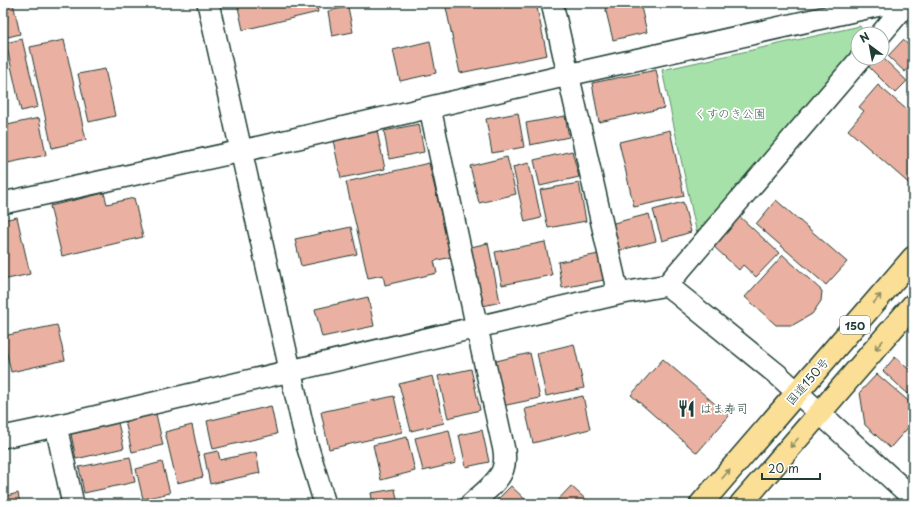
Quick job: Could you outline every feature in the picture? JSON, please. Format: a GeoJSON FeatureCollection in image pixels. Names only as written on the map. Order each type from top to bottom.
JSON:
{"type":"FeatureCollection","features":[{"type":"Feature","properties":{"kind":"highway","name":"国道150号"},"geometry":{"type":"LineString","coordinates":[[701,504],[913,258]]}},
{"type":"Feature","properties":{"kind":"highway","name":"150"},"geometry":{"type":"LineString","coordinates":[[742,504],[913,305]]}},
{"type":"Feature","properties":{"kind":"street"},"geometry":{"type":"LineString","coordinates":[[208,3],[307,445],[325,504]]}},
{"type":"Feature","properties":{"kind":"street"},"geometry":{"type":"LineString","coordinates":[[552,3],[618,294]]}},
{"type":"Feature","properties":{"kind":"street"},"geometry":{"type":"LineString","coordinates":[[3,203],[240,151],[889,3]]}},
{"type":"Feature","properties":{"kind":"street"},"geometry":{"type":"LineString","coordinates":[[888,26],[908,3]]}},
{"type":"Feature","properties":{"kind":"street"},"geometry":{"type":"LineString","coordinates":[[3,437],[56,426],[618,294],[667,285],[854,66]]}},
{"type":"Feature","properties":{"kind":"street"},"geometry":{"type":"LineString","coordinates":[[430,108],[504,450],[505,461],[503,470],[497,479],[471,504]]}},
{"type":"Feature","properties":{"kind":"street"},"geometry":{"type":"LineString","coordinates":[[667,285],[778,375],[911,499]]}},
{"type":"Feature","properties":{"kind":"street"},"geometry":{"type":"LineString","coordinates":[[56,426],[73,504]]}},
{"type":"Feature","properties":{"kind":"green space","name":"くすのき公園"},"geometry":{"type":"Polygon","coordinates":[[[850,28],[850,59],[698,239],[662,70],[850,28]]]}},
{"type":"Feature","properties":{"kind":"building"},"geometry":{"type":"Polygon","coordinates":[[[3,3],[13,3],[20,34],[4,38],[3,3]]]}},
{"type":"Feature","properties":{"kind":"building"},"geometry":{"type":"Polygon","coordinates":[[[255,3],[316,3],[318,12],[243,30],[238,7],[255,3]]]}},
{"type":"Feature","properties":{"kind":"building"},"geometry":{"type":"Polygon","coordinates":[[[445,3],[536,3],[547,55],[460,73],[445,3]]]}},
{"type":"Feature","properties":{"kind":"building"},"geometry":{"type":"Polygon","coordinates":[[[604,3],[640,3],[647,32],[613,40],[604,3]]]}},
{"type":"Feature","properties":{"kind":"building"},"geometry":{"type":"Polygon","coordinates":[[[348,7],[353,32],[332,36],[328,11],[348,7]]]}},
{"type":"Feature","properties":{"kind":"building"},"geometry":{"type":"Polygon","coordinates":[[[22,39],[38,107],[21,111],[6,43],[22,39]]]}},
{"type":"Feature","properties":{"kind":"building"},"geometry":{"type":"Polygon","coordinates":[[[64,40],[86,140],[52,148],[30,47],[64,40]]]}},
{"type":"Feature","properties":{"kind":"building"},"geometry":{"type":"Polygon","coordinates":[[[903,40],[913,49],[913,63],[905,72],[890,58],[890,54],[903,40]]]}},
{"type":"Feature","properties":{"kind":"building"},"geometry":{"type":"Polygon","coordinates":[[[430,41],[436,73],[400,81],[393,50],[430,41]]]}},
{"type":"Feature","properties":{"kind":"building"},"geometry":{"type":"Polygon","coordinates":[[[890,65],[907,81],[895,93],[868,66],[890,66],[890,65]]]}},
{"type":"Feature","properties":{"kind":"building"},"geometry":{"type":"Polygon","coordinates":[[[105,69],[115,116],[89,122],[78,74],[105,69]]]}},
{"type":"Feature","properties":{"kind":"building"},"geometry":{"type":"Polygon","coordinates":[[[656,70],[664,108],[599,122],[592,83],[656,70]]]}},
{"type":"Feature","properties":{"kind":"building"},"geometry":{"type":"Polygon","coordinates":[[[878,85],[913,115],[913,187],[848,130],[864,111],[859,107],[878,85]]]}},
{"type":"Feature","properties":{"kind":"building"},"geometry":{"type":"Polygon","coordinates":[[[518,113],[524,147],[492,153],[486,119],[518,113]]]}},
{"type":"Feature","properties":{"kind":"building"},"geometry":{"type":"Polygon","coordinates":[[[565,116],[569,137],[530,145],[526,123],[565,116]]]}},
{"type":"Feature","properties":{"kind":"building"},"geometry":{"type":"Polygon","coordinates":[[[39,118],[46,155],[3,164],[3,126],[39,118]]]}},
{"type":"Feature","properties":{"kind":"building"},"geometry":{"type":"Polygon","coordinates":[[[419,124],[424,152],[389,159],[384,131],[419,124]]]}},
{"type":"Feature","properties":{"kind":"building"},"geometry":{"type":"Polygon","coordinates":[[[670,130],[684,196],[634,207],[619,142],[670,130]]]}},
{"type":"Feature","properties":{"kind":"building"},"geometry":{"type":"Polygon","coordinates":[[[377,131],[385,169],[341,178],[333,140],[377,131]]]}},
{"type":"Feature","properties":{"kind":"building"},"geometry":{"type":"Polygon","coordinates":[[[572,151],[579,177],[540,186],[534,160],[572,151]]]}},
{"type":"Feature","properties":{"kind":"building"},"geometry":{"type":"Polygon","coordinates":[[[507,157],[516,194],[479,203],[470,166],[507,157]]]}},
{"type":"Feature","properties":{"kind":"building"},"geometry":{"type":"Polygon","coordinates":[[[429,163],[451,257],[434,261],[437,273],[385,285],[383,275],[368,278],[346,182],[429,163]]]}},
{"type":"Feature","properties":{"kind":"building"},"geometry":{"type":"Polygon","coordinates":[[[529,163],[541,218],[525,222],[513,167],[529,163]]]}},
{"type":"Feature","properties":{"kind":"building"},"geometry":{"type":"Polygon","coordinates":[[[579,183],[586,221],[548,228],[540,190],[579,183]]]}},
{"type":"Feature","properties":{"kind":"building"},"geometry":{"type":"Polygon","coordinates":[[[104,193],[107,204],[134,198],[143,237],[62,256],[50,206],[104,193]]]}},
{"type":"Feature","properties":{"kind":"building"},"geometry":{"type":"Polygon","coordinates":[[[776,200],[847,262],[826,285],[756,224],[776,200]]]}},
{"type":"Feature","properties":{"kind":"building"},"geometry":{"type":"Polygon","coordinates":[[[683,202],[691,232],[662,241],[653,210],[683,202]]]}},
{"type":"Feature","properties":{"kind":"building"},"geometry":{"type":"Polygon","coordinates":[[[649,214],[656,241],[617,251],[610,224],[649,214]]]}},
{"type":"Feature","properties":{"kind":"building"},"geometry":{"type":"Polygon","coordinates":[[[738,215],[779,253],[756,277],[743,265],[739,270],[711,244],[738,215]]]}},
{"type":"Feature","properties":{"kind":"building"},"geometry":{"type":"Polygon","coordinates":[[[17,217],[30,274],[3,280],[3,220],[17,217]]]}},
{"type":"Feature","properties":{"kind":"building"},"geometry":{"type":"Polygon","coordinates":[[[351,227],[357,254],[301,266],[295,239],[351,227]]]}},
{"type":"Feature","properties":{"kind":"building"},"geometry":{"type":"Polygon","coordinates":[[[545,242],[552,275],[502,285],[495,252],[545,242]]]}},
{"type":"Feature","properties":{"kind":"building"},"geometry":{"type":"Polygon","coordinates":[[[488,243],[500,302],[479,307],[467,248],[488,243]]]}},
{"type":"Feature","properties":{"kind":"building"},"geometry":{"type":"Polygon","coordinates":[[[599,254],[604,280],[562,288],[558,262],[599,254]]]}},
{"type":"Feature","properties":{"kind":"building"},"geometry":{"type":"Polygon","coordinates":[[[783,255],[822,291],[821,301],[812,314],[793,325],[776,325],[745,297],[783,255]]]}},
{"type":"Feature","properties":{"kind":"building"},"geometry":{"type":"Polygon","coordinates":[[[368,297],[374,326],[322,337],[315,309],[368,297]]]}},
{"type":"Feature","properties":{"kind":"building"},"geometry":{"type":"Polygon","coordinates":[[[57,325],[65,360],[11,372],[3,336],[57,325]]]}},
{"type":"Feature","properties":{"kind":"building"},"geometry":{"type":"Polygon","coordinates":[[[574,344],[584,388],[546,396],[537,353],[574,344]]]}},
{"type":"Feature","properties":{"kind":"building"},"geometry":{"type":"Polygon","coordinates":[[[530,353],[540,398],[502,406],[492,362],[530,353]]]}},
{"type":"Feature","properties":{"kind":"building"},"geometry":{"type":"Polygon","coordinates":[[[895,357],[913,373],[913,388],[908,394],[883,371],[895,357]]]}},
{"type":"Feature","properties":{"kind":"building"},"geometry":{"type":"Polygon","coordinates":[[[663,359],[729,416],[697,453],[631,395],[663,359]]]}},
{"type":"Feature","properties":{"kind":"building"},"geometry":{"type":"Polygon","coordinates":[[[471,369],[480,410],[448,418],[438,376],[471,369]]]}},
{"type":"Feature","properties":{"kind":"building"},"geometry":{"type":"Polygon","coordinates":[[[877,374],[913,405],[913,422],[890,448],[865,425],[860,392],[877,374]]]}},
{"type":"Feature","properties":{"kind":"building"},"geometry":{"type":"Polygon","coordinates":[[[433,376],[444,423],[411,431],[399,384],[433,376]]]}},
{"type":"Feature","properties":{"kind":"building"},"geometry":{"type":"Polygon","coordinates":[[[394,396],[402,432],[329,449],[321,412],[394,396]]]}},
{"type":"Feature","properties":{"kind":"building"},"geometry":{"type":"Polygon","coordinates":[[[583,396],[590,429],[533,443],[525,409],[583,396]]]}},
{"type":"Feature","properties":{"kind":"building"},"geometry":{"type":"Polygon","coordinates":[[[271,406],[277,434],[213,449],[207,421],[271,406]]]}},
{"type":"Feature","properties":{"kind":"building"},"geometry":{"type":"Polygon","coordinates":[[[156,414],[163,445],[132,452],[125,421],[156,414]]]}},
{"type":"Feature","properties":{"kind":"building"},"geometry":{"type":"Polygon","coordinates":[[[118,423],[124,448],[76,459],[71,434],[118,423]]]}},
{"type":"Feature","properties":{"kind":"building"},"geometry":{"type":"Polygon","coordinates":[[[192,425],[203,477],[177,483],[165,432],[192,425]]]}},
{"type":"Feature","properties":{"kind":"building"},"geometry":{"type":"Polygon","coordinates":[[[449,430],[456,463],[423,471],[415,438],[449,430]]]}},
{"type":"Feature","properties":{"kind":"building"},"geometry":{"type":"Polygon","coordinates":[[[482,430],[489,462],[466,467],[459,435],[482,430]]]}},
{"type":"Feature","properties":{"kind":"building"},"geometry":{"type":"Polygon","coordinates":[[[407,437],[415,471],[381,480],[373,445],[407,437]]]}},
{"type":"Feature","properties":{"kind":"building"},"geometry":{"type":"Polygon","coordinates":[[[218,451],[220,460],[256,452],[260,473],[210,484],[204,454],[218,451]]]}},
{"type":"Feature","properties":{"kind":"building"},"geometry":{"type":"Polygon","coordinates":[[[130,457],[135,482],[84,493],[79,467],[130,457]]]}},
{"type":"Feature","properties":{"kind":"building"},"geometry":{"type":"Polygon","coordinates":[[[162,462],[170,493],[143,499],[136,469],[162,462]]]}},
{"type":"Feature","properties":{"kind":"building"},"geometry":{"type":"Polygon","coordinates":[[[511,486],[530,504],[493,504],[511,486]]]}},
{"type":"Feature","properties":{"kind":"building"},"geometry":{"type":"Polygon","coordinates":[[[571,486],[591,504],[554,504],[571,486]]]}},
{"type":"Feature","properties":{"kind":"building"},"geometry":{"type":"Polygon","coordinates":[[[395,489],[398,504],[373,504],[371,493],[395,489]]]}},
{"type":"Feature","properties":{"kind":"building"},"geometry":{"type":"Polygon","coordinates":[[[18,493],[20,504],[3,504],[3,497],[18,493]]]}},
{"type":"Feature","properties":{"kind":"place","name":"はま寿司"},"geometry":{"type":"Point","coordinates":[687,408]}}]}
